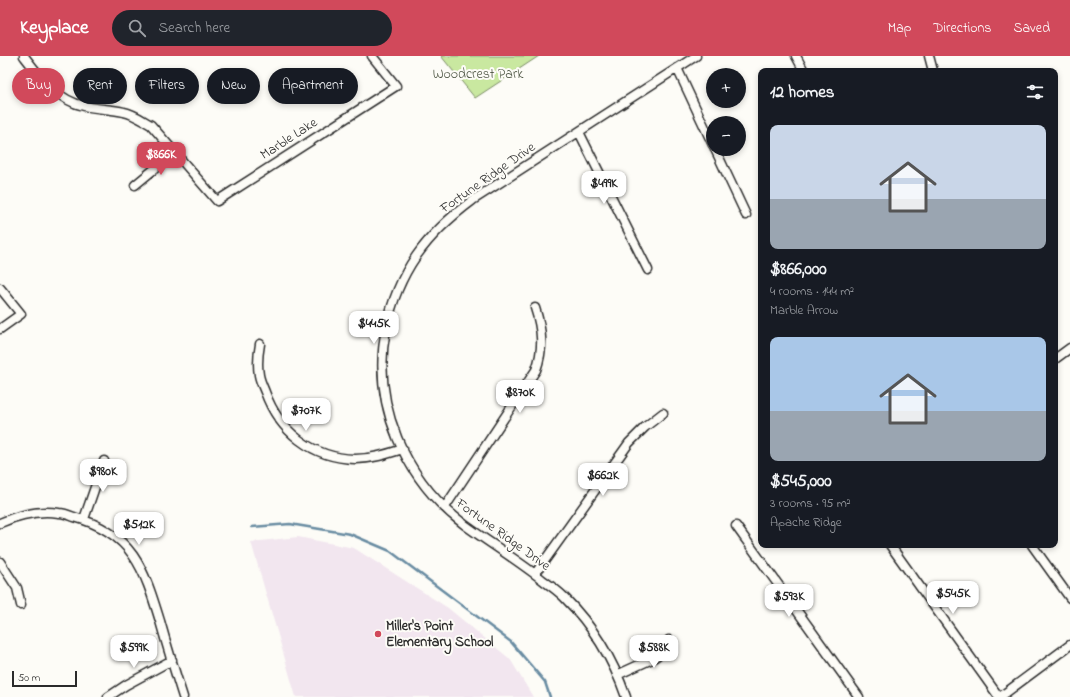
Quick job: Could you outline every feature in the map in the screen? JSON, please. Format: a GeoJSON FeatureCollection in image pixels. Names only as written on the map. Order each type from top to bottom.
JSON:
{"type":"FeatureCollection","features":[{"type":"Feature","properties":{"kind":"street"},"geometry":{"type":"LineString","coordinates":[[24,56],[49,87],[65,98],[83,106],[125,112],[139,117],[151,125],[175,152],[135,185]]}},
{"type":"Feature","properties":{"kind":"street","name":"Marble Lake"},"geometry":{"type":"LineString","coordinates":[[175,152],[217,201],[396,86],[372,56]]}},
{"type":"Feature","properties":{"kind":"street","name":"Fortune Ridge Drive"},"geometry":{"type":"LineString","coordinates":[[626,697],[610,659],[600,642],[584,618],[563,595],[453,516],[420,480],[408,462],[391,423],[383,381],[384,339],[397,292],[405,274],[426,242],[455,213],[696,56]]}},
{"type":"Feature","properties":{"kind":"street"},"geometry":{"type":"LineString","coordinates":[[796,56],[802,68]]}},
{"type":"Feature","properties":{"kind":"street"},"geometry":{"type":"LineString","coordinates":[[929,56],[932,68]]}},
{"type":"Feature","properties":{"kind":"street"},"geometry":{"type":"LineString","coordinates":[[677,68],[706,130]]}},
{"type":"Feature","properties":{"kind":"street"},"geometry":{"type":"LineString","coordinates":[[579,132],[648,270]]}},
{"type":"Feature","properties":{"kind":"street"},"geometry":{"type":"LineString","coordinates":[[718,156],[746,215]]}},
{"type":"Feature","properties":{"kind":"street"},"geometry":{"type":"LineString","coordinates":[[0,288],[21,314],[0,329]]}},
{"type":"Feature","properties":{"kind":"street"},"geometry":{"type":"LineString","coordinates":[[444,507],[536,370],[541,354],[542,337],[535,308]]}},
{"type":"Feature","properties":{"kind":"street"},"geometry":{"type":"LineString","coordinates":[[260,344],[258,361],[259,377],[270,406],[282,424],[297,438],[319,451],[344,458],[359,459],[375,457],[403,449]]}},
{"type":"Feature","properties":{"kind":"street"},"geometry":{"type":"LineString","coordinates":[[1058,357],[1070,348]]}},
{"type":"Feature","properties":{"kind":"street"},"geometry":{"type":"LineString","coordinates":[[535,574],[629,443],[644,427],[663,413]]}},
{"type":"Feature","properties":{"kind":"street"},"geometry":{"type":"LineString","coordinates":[[84,519],[104,461]]}},
{"type":"Feature","properties":{"kind":"street"},"geometry":{"type":"LineString","coordinates":[[0,523],[17,517],[36,513],[60,512],[84,519],[115,536],[123,543],[137,561],[148,582],[183,697]]}},
{"type":"Feature","properties":{"kind":"street"},"geometry":{"type":"LineString","coordinates":[[736,526],[859,697]]}},
{"type":"Feature","properties":{"kind":"street"},"geometry":{"type":"LineString","coordinates":[[892,548],[1000,697],[1070,645]]}},
{"type":"Feature","properties":{"kind":"street"},"geometry":{"type":"LineString","coordinates":[[1034,548],[1070,598]]}},
{"type":"Feature","properties":{"kind":"street"},"geometry":{"type":"LineString","coordinates":[[0,562],[17,588],[21,605]]}},
{"type":"Feature","properties":{"kind":"street"},"geometry":{"type":"LineString","coordinates":[[617,675],[652,659],[664,651],[669,640]]}},
{"type":"Feature","properties":{"kind":"street"},"geometry":{"type":"LineString","coordinates":[[108,697],[126,685],[172,660]]}},
{"type":"Feature","properties":{"kind":"shaded area","name":"Miller's Point Elementary School"},"geometry":{"type":"Polygon","coordinates":[[[298,537],[354,548],[448,608],[510,659],[533,697],[296,697],[251,542],[298,537]]]}},
{"type":"Feature","properties":{"kind":"green space","name":"Woodcrest Park"},"geometry":{"type":"Polygon","coordinates":[[[441,56],[539,56],[475,98],[441,56]]]}},
{"type":"Feature","properties":{"kind":"waterway"},"geometry":{"type":"LineString","coordinates":[[252,527],[290,524],[350,534],[390,551],[511,642],[545,682],[550,697]]}},
{"type":"Feature","properties":{"kind":"place","name":"Miller's Point Elementary School"},"geometry":{"type":"Point","coordinates":[378,634]}}]}
